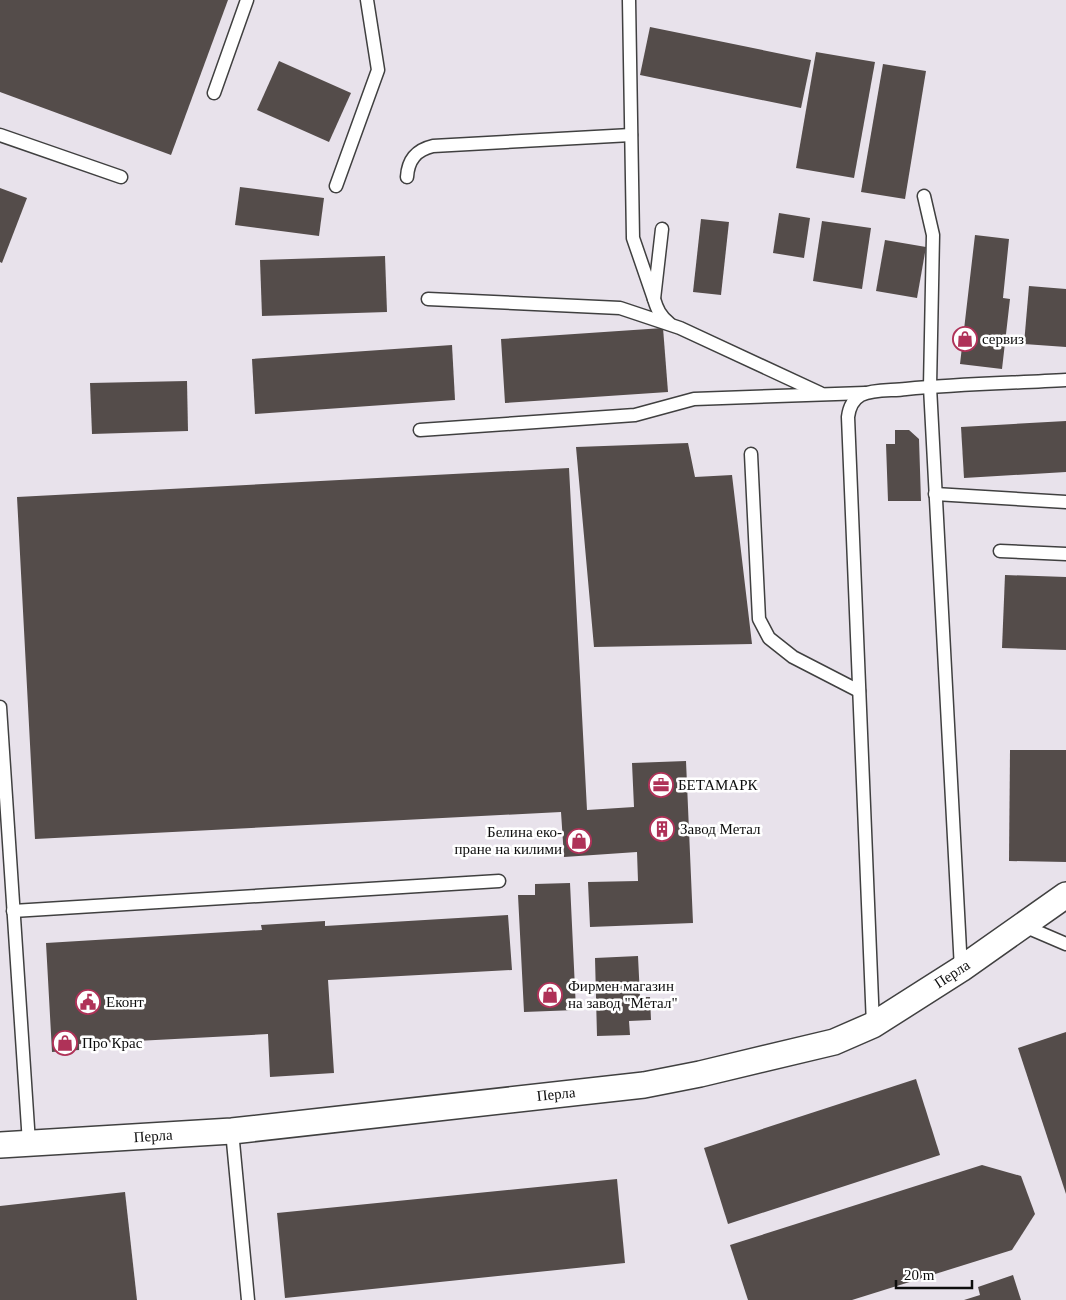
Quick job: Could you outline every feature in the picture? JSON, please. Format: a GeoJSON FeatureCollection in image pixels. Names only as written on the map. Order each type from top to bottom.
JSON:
{"type":"FeatureCollection","features":[{"type":"Feature","properties":{"kind":"street","name":"Перла"},"geometry":{"type":"LineString","coordinates":[[0,1144],[232,1131],[644,1085],[700,1074],[834,1042],[874,1025],[961,969],[1066,895]]}},
{"type":"Feature","properties":{"kind":"lane"},"geometry":{"type":"LineString","coordinates":[[214,93],[248,0]]}},
{"type":"Feature","properties":{"kind":"lane"},"geometry":{"type":"LineString","coordinates":[[336,186],[378,70],[367,0]]}},
{"type":"Feature","properties":{"kind":"lane"},"geometry":{"type":"LineString","coordinates":[[629,0],[633,238],[657,309],[662,318],[670,324],[824,395]]}},
{"type":"Feature","properties":{"kind":"lane"},"geometry":{"type":"LineString","coordinates":[[407,178],[407,168],[416,153],[432,146],[631,135]]}},
{"type":"Feature","properties":{"kind":"lane"},"geometry":{"type":"LineString","coordinates":[[0,136],[121,177]]}},
{"type":"Feature","properties":{"kind":"lane"},"geometry":{"type":"LineString","coordinates":[[924,196],[933,236],[930,387],[961,969]]}},
{"type":"Feature","properties":{"kind":"lane"},"geometry":{"type":"LineString","coordinates":[[654,299],[662,229]]}},
{"type":"Feature","properties":{"kind":"lane"},"geometry":{"type":"LineString","coordinates":[[428,299],[620,308],[680,328]]}},
{"type":"Feature","properties":{"kind":"lane"},"geometry":{"type":"LineString","coordinates":[[420,430],[636,415],[694,399],[870,393],[930,387],[1066,380]]}},
{"type":"Feature","properties":{"kind":"lane"},"geometry":{"type":"LineString","coordinates":[[870,393],[859,396],[853,402],[849,409],[848,417],[874,1025]]}},
{"type":"Feature","properties":{"kind":"lane"},"geometry":{"type":"LineString","coordinates":[[751,454],[759,619],[769,638],[793,657],[859,691]]}},
{"type":"Feature","properties":{"kind":"lane"},"geometry":{"type":"LineString","coordinates":[[936,494],[1066,502]]}},
{"type":"Feature","properties":{"kind":"lane"},"geometry":{"type":"LineString","coordinates":[[1000,551],[1066,554]]}},
{"type":"Feature","properties":{"kind":"lane"},"geometry":{"type":"LineString","coordinates":[[0,707],[6,896],[13,911],[29,1143]]}},
{"type":"Feature","properties":{"kind":"lane"},"geometry":{"type":"LineString","coordinates":[[13,911],[499,881]]}},
{"type":"Feature","properties":{"kind":"lane"},"geometry":{"type":"LineString","coordinates":[[1024,926],[1066,944]]}},
{"type":"Feature","properties":{"kind":"lane"},"geometry":{"type":"LineString","coordinates":[[232,1131],[248,1300]]}},
{"type":"Feature","properties":{"kind":"shaded area"},"geometry":{"type":"Polygon","coordinates":[[[0,0],[1066,0],[1066,1300],[0,1300],[0,0]]]}},
{"type":"Feature","properties":{"kind":"building"},"geometry":{"type":"Polygon","coordinates":[[[0,0],[228,0],[171,155],[0,92],[0,0]]]}},
{"type":"Feature","properties":{"kind":"building"},"geometry":{"type":"Polygon","coordinates":[[[650,27],[811,60],[801,108],[640,75],[650,27]]]}},
{"type":"Feature","properties":{"kind":"building"},"geometry":{"type":"Polygon","coordinates":[[[816,52],[875,62],[854,178],[796,168],[816,52]]]}},
{"type":"Feature","properties":{"kind":"building"},"geometry":{"type":"Polygon","coordinates":[[[279,61],[351,93],[329,142],[257,110],[279,61]]]}},
{"type":"Feature","properties":{"kind":"building"},"geometry":{"type":"Polygon","coordinates":[[[883,64],[926,71],[905,199],[861,192],[883,64]]]}},
{"type":"Feature","properties":{"kind":"building"},"geometry":{"type":"Polygon","coordinates":[[[240,187],[324,198],[319,236],[235,225],[240,187]]]}},
{"type":"Feature","properties":{"kind":"building"},"geometry":{"type":"Polygon","coordinates":[[[0,188],[27,198],[2,263],[0,262],[0,188]]]}},
{"type":"Feature","properties":{"kind":"building"},"geometry":{"type":"Polygon","coordinates":[[[779,213],[810,218],[804,258],[773,253],[779,213]]]}},
{"type":"Feature","properties":{"kind":"building"},"geometry":{"type":"Polygon","coordinates":[[[701,219],[729,222],[721,295],[693,292],[701,219]]]}},
{"type":"Feature","properties":{"kind":"building"},"geometry":{"type":"Polygon","coordinates":[[[822,221],[871,228],[862,289],[813,281],[822,221]]]}},
{"type":"Feature","properties":{"kind":"building"},"geometry":{"type":"Polygon","coordinates":[[[975,235],[1009,239],[1003,298],[1010,299],[1002,369],[960,364],[975,235]]]}},
{"type":"Feature","properties":{"kind":"building"},"geometry":{"type":"Polygon","coordinates":[[[885,240],[926,247],[917,298],[876,291],[885,240]]]}},
{"type":"Feature","properties":{"kind":"building"},"geometry":{"type":"Polygon","coordinates":[[[385,256],[387,312],[262,316],[260,260],[385,256]]]}},
{"type":"Feature","properties":{"kind":"building"},"geometry":{"type":"Polygon","coordinates":[[[1029,286],[1066,289],[1066,347],[1024,344],[1029,286]]]}},
{"type":"Feature","properties":{"kind":"building"},"geometry":{"type":"Polygon","coordinates":[[[663,328],[668,392],[505,403],[501,339],[663,328]]]}},
{"type":"Feature","properties":{"kind":"building"},"geometry":{"type":"Polygon","coordinates":[[[452,345],[455,400],[255,414],[252,359],[452,345]]]}},
{"type":"Feature","properties":{"kind":"building"},"geometry":{"type":"Polygon","coordinates":[[[187,381],[188,431],[92,434],[90,383],[187,381]]]}},
{"type":"Feature","properties":{"kind":"building"},"geometry":{"type":"Polygon","coordinates":[[[1066,421],[1066,472],[964,478],[961,427],[1066,421]]]}},
{"type":"Feature","properties":{"kind":"building"},"geometry":{"type":"Polygon","coordinates":[[[895,430],[909,430],[919,439],[921,501],[888,501],[886,444],[895,444],[895,430]]]}},
{"type":"Feature","properties":{"kind":"building"},"geometry":{"type":"Polygon","coordinates":[[[688,443],[695,477],[732,475],[752,644],[594,647],[576,447],[688,443]]]}},
{"type":"Feature","properties":{"kind":"building"},"geometry":{"type":"Polygon","coordinates":[[[569,468],[587,810],[634,807],[632,763],[686,761],[693,923],[590,927],[588,882],[638,881],[637,852],[564,857],[561,812],[35,839],[17,497],[569,468]]]}},
{"type":"Feature","properties":{"kind":"building"},"geometry":{"type":"Polygon","coordinates":[[[1005,575],[1066,577],[1066,650],[1002,648],[1005,575]]]}},
{"type":"Feature","properties":{"kind":"building"},"geometry":{"type":"Polygon","coordinates":[[[1010,750],[1066,750],[1066,862],[1009,861],[1010,750]]]}},
{"type":"Feature","properties":{"kind":"building"},"geometry":{"type":"Polygon","coordinates":[[[570,883],[576,1010],[524,1012],[518,895],[535,895],[535,884],[570,883]]]}},
{"type":"Feature","properties":{"kind":"building"},"geometry":{"type":"Polygon","coordinates":[[[508,915],[512,970],[328,980],[334,1073],[270,1077],[268,1034],[79,1044],[79,1050],[52,1052],[46,943],[262,930],[261,925],[325,921],[325,926],[508,915]]]}},
{"type":"Feature","properties":{"kind":"building"},"geometry":{"type":"Polygon","coordinates":[[[638,956],[640,997],[650,997],[651,1020],[629,1021],[630,1035],[597,1036],[595,958],[638,956]]]}},
{"type":"Feature","properties":{"kind":"building"},"geometry":{"type":"Polygon","coordinates":[[[1066,1032],[1066,1194],[1018,1048],[1066,1032]]]}},
{"type":"Feature","properties":{"kind":"building"},"geometry":{"type":"Polygon","coordinates":[[[916,1079],[940,1155],[728,1224],[704,1148],[916,1079]]]}},
{"type":"Feature","properties":{"kind":"building"},"geometry":{"type":"Polygon","coordinates":[[[982,1165],[1021,1176],[1035,1214],[1012,1250],[852,1300],[748,1300],[730,1245],[982,1165]]]}},
{"type":"Feature","properties":{"kind":"building"},"geometry":{"type":"Polygon","coordinates":[[[617,1179],[625,1263],[285,1298],[277,1213],[617,1179]]]}},
{"type":"Feature","properties":{"kind":"building"},"geometry":{"type":"Polygon","coordinates":[[[125,1192],[137,1300],[0,1300],[0,1206],[125,1192]]]}},
{"type":"Feature","properties":{"kind":"building"},"geometry":{"type":"Polygon","coordinates":[[[1013,1275],[1021,1300],[964,1300],[980,1295],[978,1287],[1013,1275]]]}},
{"type":"Feature","properties":{"kind":"place","name":"сервиз"},"geometry":{"type":"Point","coordinates":[965,339]}},
{"type":"Feature","properties":{"kind":"place","name":"БЕТАМАРК"},"geometry":{"type":"Point","coordinates":[661,785]}},
{"type":"Feature","properties":{"kind":"place","name":"Завод Метал"},"geometry":{"type":"Point","coordinates":[662,829]}},
{"type":"Feature","properties":{"kind":"place","name":"Белина еко- пране на килими"},"geometry":{"type":"Point","coordinates":[579,841]}},
{"type":"Feature","properties":{"kind":"place","name":"Фирмен магазин на завод \"Метал\""},"geometry":{"type":"Point","coordinates":[550,995]}},
{"type":"Feature","properties":{"kind":"place","name":"Еконт"},"geometry":{"type":"Point","coordinates":[88,1002]}},
{"type":"Feature","properties":{"kind":"place","name":"Про Крас"},"geometry":{"type":"Point","coordinates":[65,1043]}}]}
